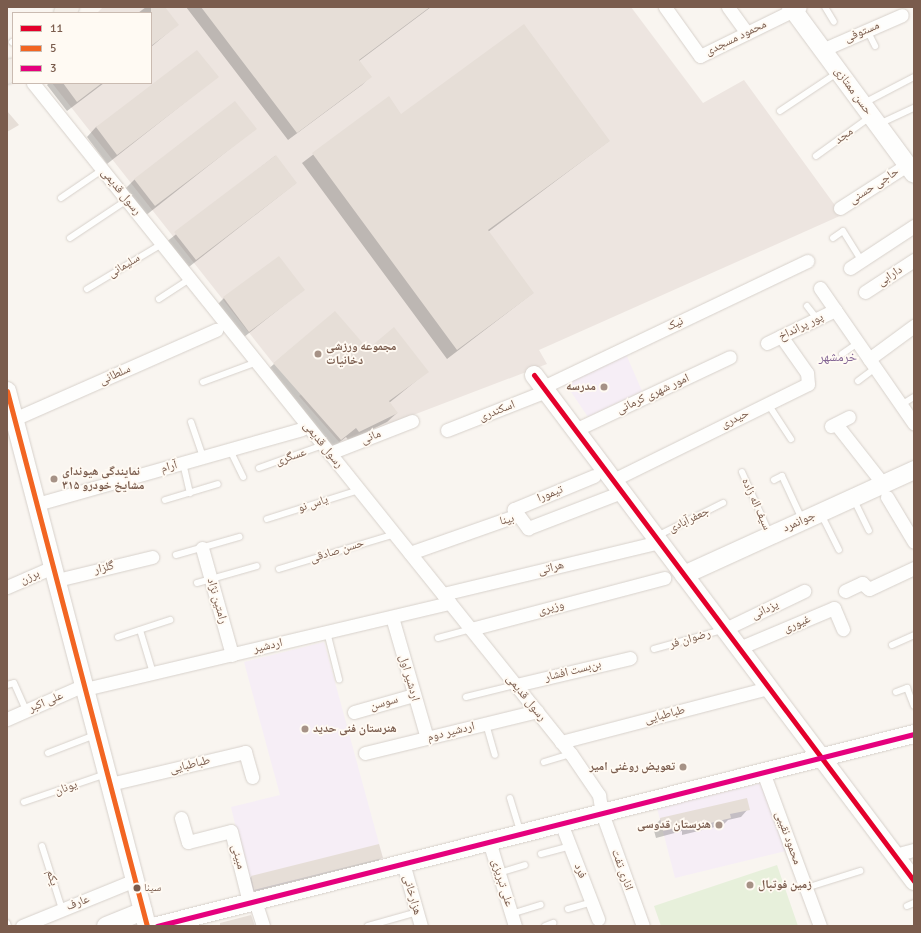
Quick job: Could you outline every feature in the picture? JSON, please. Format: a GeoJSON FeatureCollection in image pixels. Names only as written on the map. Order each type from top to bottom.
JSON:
{"type":"FeatureCollection","features":[{"type":"Feature","properties":{"kind":"main road","name":"حسن ممتازی"},"geometry":{"type":"LineString","coordinates":[[795,8],[822,50],[910,169]]}},
{"type":"Feature","properties":{"kind":"main road"},"geometry":{"type":"LineString","coordinates":[[541,384],[914,881]]}},
{"type":"Feature","properties":{"kind":"main road"},"geometry":{"type":"LineString","coordinates":[[7,391],[145,919],[106,926]]}},
{"type":"Feature","properties":{"kind":"main road","name":"جوانمرد"},"geometry":{"type":"LineString","coordinates":[[684,574],[853,498],[885,490],[914,470]]}},
{"type":"Feature","properties":{"kind":"main road"},"geometry":{"type":"LineString","coordinates":[[157,926],[914,734]]}},
{"type":"Feature","properties":{"kind":"street","name":"محمود مسجدی"},"geometry":{"type":"LineString","coordinates":[[665,7],[700,56],[795,8]]}},
{"type":"Feature","properties":{"kind":"street"},"geometry":{"type":"LineString","coordinates":[[728,7],[747,33]]}},
{"type":"Feature","properties":{"kind":"street","name":"مستوفی"},"geometry":{"type":"LineString","coordinates":[[822,50],[902,15]]}},
{"type":"Feature","properties":{"kind":"street","name":"رسول قدیمی"},"geometry":{"type":"LineString","coordinates":[[34,84],[571,754],[599,795],[602,813]]}},
{"type":"Feature","properties":{"kind":"street","name":"حاجی حسنی"},"geometry":{"type":"LineString","coordinates":[[840,208],[910,169]]}},
{"type":"Feature","properties":{"kind":"street"},"geometry":{"type":"LineString","coordinates":[[850,268],[914,226]]}},
{"type":"Feature","properties":{"kind":"street","name":"دارابی"},"geometry":{"type":"LineString","coordinates":[[865,292],[914,260]]}},
{"type":"Feature","properties":{"kind":"street","name":"نیک"},"geometry":{"type":"LineString","coordinates":[[541,384],[807,262]]}},
{"type":"Feature","properties":{"kind":"street","name":"پور پرانداخ"},"geometry":{"type":"LineString","coordinates":[[820,288],[914,424]]}},
{"type":"Feature","properties":{"kind":"street","name":"پور پرانداخ"},"geometry":{"type":"LineString","coordinates":[[767,343],[835,310]]}},
{"type":"Feature","properties":{"kind":"street"},"geometry":{"type":"LineString","coordinates":[[872,363],[914,326]]}},
{"type":"Feature","properties":{"kind":"street","name":"سلطانی"},"geometry":{"type":"LineString","coordinates":[[14,419],[216,330]]}},
{"type":"Feature","properties":{"kind":"street","name":"حیدری"},"geometry":{"type":"LineString","coordinates":[[617,486],[768,403],[804,386],[810,380],[807,373],[781,336]]}},
{"type":"Feature","properties":{"kind":"street","name":"امور شهری کرمانی"},"geometry":{"type":"LineString","coordinates":[[575,430],[730,357]]}},
{"type":"Feature","properties":{"kind":"street","name":"اسکندری"},"geometry":{"type":"LineString","coordinates":[[448,430],[541,384]]}},
{"type":"Feature","properties":{"kind":"street"},"geometry":{"type":"LineString","coordinates":[[849,417],[834,425],[885,490],[910,528],[914,542]]}},
{"type":"Feature","properties":{"kind":"street","name":"مانی"},"geometry":{"type":"LineString","coordinates":[[327,449],[412,421]]}},
{"type":"Feature","properties":{"kind":"street","name":"آرام"},"geometry":{"type":"LineString","coordinates":[[37,504],[302,429]]}},
{"type":"Feature","properties":{"kind":"street","name":"تیمورا"},"geometry":{"type":"LineString","coordinates":[[518,515],[514,509],[594,476]]}},
{"type":"Feature","properties":{"kind":"street","name":"بینا"},"geometry":{"type":"LineString","coordinates":[[410,553],[518,515],[528,528],[617,486]]}},
{"type":"Feature","properties":{"kind":"street","name":"هراتی"},"geometry":{"type":"LineString","coordinates":[[446,599],[657,539]]}},
{"type":"Feature","properties":{"kind":"street","name":"رامتین نژاد"},"geometry":{"type":"LineString","coordinates":[[202,548],[232,655]]}},
{"type":"Feature","properties":{"kind":"street","name":"گلزار"},"geometry":{"type":"LineString","coordinates":[[55,574],[152,557]]}},
{"type":"Feature","properties":{"kind":"street"},"geometry":{"type":"LineString","coordinates":[[845,591],[862,583],[869,588],[914,568]]}},
{"type":"Feature","properties":{"kind":"street","name":"برزن"},"geometry":{"type":"LineString","coordinates":[[7,586],[55,574]]}},
{"type":"Feature","properties":{"kind":"street","name":"وزیری"},"geometry":{"type":"LineString","coordinates":[[471,629],[664,578]]}},
{"type":"Feature","properties":{"kind":"street","name":"یزدانی"},"geometry":{"type":"LineString","coordinates":[[725,630],[804,591]]}},
{"type":"Feature","properties":{"kind":"street","name":"اردشیر"},"geometry":{"type":"LineString","coordinates":[[84,687],[153,673],[392,617],[446,599]]}},
{"type":"Feature","properties":{"kind":"street","name":"غیوری"},"geometry":{"type":"LineString","coordinates":[[739,648],[834,608],[843,629]]}},
{"type":"Feature","properties":{"kind":"street","name":"اردشیر اول"},"geometry":{"type":"LineString","coordinates":[[392,617],[427,738]]}},
{"type":"Feature","properties":{"kind":"street","name":"بن‌بست افشار"},"geometry":{"type":"LineString","coordinates":[[516,685],[630,658]]}},
{"type":"Feature","properties":{"kind":"street","name":"علی اکبر"},"geometry":{"type":"LineString","coordinates":[[7,718],[84,687]]}},
{"type":"Feature","properties":{"kind":"street","name":"طباطبایی"},"geometry":{"type":"LineString","coordinates":[[561,742],[769,688]]}},
{"type":"Feature","properties":{"kind":"street","name":"سوسن"},"geometry":{"type":"LineString","coordinates":[[354,712],[414,695]]}},
{"type":"Feature","properties":{"kind":"street","name":"اردشیر دوم"},"geometry":{"type":"LineString","coordinates":[[365,753],[537,711]]}},
{"type":"Feature","properties":{"kind":"street","name":"طباطبایی"},"geometry":{"type":"LineString","coordinates":[[109,779],[245,752],[252,777]]}},
{"type":"Feature","properties":{"kind":"street","name":"محمود نقیبی"},"geometry":{"type":"LineString","coordinates":[[764,772],[820,926]]}},
{"type":"Feature","properties":{"kind":"street","name":"اناری تفت"},"geometry":{"type":"LineString","coordinates":[[602,813],[643,926]]}},
{"type":"Feature","properties":{"kind":"street","name":"مبینی"},"geometry":{"type":"LineString","coordinates":[[181,818],[188,842],[231,831],[252,902]]}},
{"type":"Feature","properties":{"kind":"street","name":"فرد"},"geometry":{"type":"LineString","coordinates":[[561,823],[598,919]]}},
{"type":"Feature","properties":{"kind":"street","name":"علی تبریزی"},"geometry":{"type":"LineString","coordinates":[[489,841],[513,920]]}},
{"type":"Feature","properties":{"kind":"street"},"geometry":{"type":"LineString","coordinates":[[895,855],[914,850]]}},
{"type":"Feature","properties":{"kind":"street","name":"هزارخانی"},"geometry":{"type":"LineString","coordinates":[[403,863],[421,926]]}},
{"type":"Feature","properties":{"kind":"street","name":"عارف"},"geometry":{"type":"LineString","coordinates":[[22,926],[135,880]]}},
{"type":"Feature","properties":{"kind":"street"},"geometry":{"type":"LineString","coordinates":[[252,902],[263,926]]}},
{"type":"Feature","properties":{"kind":"lane"},"geometry":{"type":"LineString","coordinates":[[825,7],[834,22]]}},
{"type":"Feature","properties":{"kind":"lane"},"geometry":{"type":"LineString","coordinates":[[867,30],[875,46]]}},
{"type":"Feature","properties":{"kind":"lane"},"geometry":{"type":"LineString","coordinates":[[780,111],[839,72]]}},
{"type":"Feature","properties":{"kind":"lane"},"geometry":{"type":"LineString","coordinates":[[870,115],[914,77]]}},
{"type":"Feature","properties":{"kind":"lane"},"geometry":{"type":"LineString","coordinates":[[870,115],[914,108]]}},
{"type":"Feature","properties":{"kind":"lane","name":"مجد"},"geometry":{"type":"LineString","coordinates":[[816,156],[870,115]]}},
{"type":"Feature","properties":{"kind":"lane"},"geometry":{"type":"LineString","coordinates":[[61,198],[102,170]]}},
{"type":"Feature","properties":{"kind":"lane"},"geometry":{"type":"LineString","coordinates":[[70,238],[127,200]]}},
{"type":"Feature","properties":{"kind":"lane"},"geometry":{"type":"LineString","coordinates":[[833,238],[843,231],[861,260]]}},
{"type":"Feature","properties":{"kind":"lane","name":"سلیمانی"},"geometry":{"type":"LineString","coordinates":[[87,289],[162,244]]}},
{"type":"Feature","properties":{"kind":"lane"},"geometry":{"type":"LineString","coordinates":[[159,299],[190,279]]}},
{"type":"Feature","properties":{"kind":"lane"},"geometry":{"type":"LineString","coordinates":[[807,306],[817,319]]}},
{"type":"Feature","properties":{"kind":"lane"},"geometry":{"type":"LineString","coordinates":[[842,354],[858,344]]}},
{"type":"Feature","properties":{"kind":"lane"},"geometry":{"type":"LineString","coordinates":[[203,382],[257,362]]}},
{"type":"Feature","properties":{"kind":"lane"},"geometry":{"type":"LineString","coordinates":[[858,380],[872,363]]}},
{"type":"Feature","properties":{"kind":"lane"},"geometry":{"type":"LineString","coordinates":[[901,405],[914,397]]}},
{"type":"Feature","properties":{"kind":"lane"},"geometry":{"type":"LineString","coordinates":[[768,403],[791,439]]}},
{"type":"Feature","properties":{"kind":"lane"},"geometry":{"type":"LineString","coordinates":[[191,422],[203,458]]}},
{"type":"Feature","properties":{"kind":"lane","name":"عسگری"},"geometry":{"type":"LineString","coordinates":[[258,468],[327,449]]}},
{"type":"Feature","properties":{"kind":"lane"},"geometry":{"type":"LineString","coordinates":[[230,450],[243,476]]}},
{"type":"Feature","properties":{"kind":"lane"},"geometry":{"type":"LineString","coordinates":[[183,463],[190,493]]}},
{"type":"Feature","properties":{"kind":"lane","name":"سیف اله زاده"},"geometry":{"type":"LineString","coordinates":[[742,472],[770,535]]}},
{"type":"Feature","properties":{"kind":"lane"},"geometry":{"type":"LineString","coordinates":[[774,480],[782,476],[802,520]]}},
{"type":"Feature","properties":{"kind":"lane"},"geometry":{"type":"LineString","coordinates":[[165,500],[218,484]]}},
{"type":"Feature","properties":{"kind":"lane","name":"یاس نو"},"geometry":{"type":"LineString","coordinates":[[267,519],[359,490]]}},
{"type":"Feature","properties":{"kind":"lane"},"geometry":{"type":"LineString","coordinates":[[853,498],[869,531]]}},
{"type":"Feature","properties":{"kind":"lane","name":"جعفرآبادی"},"geometry":{"type":"LineString","coordinates":[[657,539],[723,503]]}},
{"type":"Feature","properties":{"kind":"lane"},"geometry":{"type":"LineString","coordinates":[[821,512],[839,550]]}},
{"type":"Feature","properties":{"kind":"lane","name":"حسن صادقی"},"geometry":{"type":"LineString","coordinates":[[279,569],[395,534]]}},
{"type":"Feature","properties":{"kind":"lane"},"geometry":{"type":"LineString","coordinates":[[176,555],[239,537]]}},
{"type":"Feature","properties":{"kind":"lane"},"geometry":{"type":"LineString","coordinates":[[197,583],[257,566]]}},
{"type":"Feature","properties":{"kind":"lane"},"geometry":{"type":"LineString","coordinates":[[118,637],[170,620]]}},
{"type":"Feature","properties":{"kind":"lane","name":"وزیری"},"geometry":{"type":"LineString","coordinates":[[438,638],[471,629]]}},
{"type":"Feature","properties":{"kind":"lane"},"geometry":{"type":"LineString","coordinates":[[140,630],[153,673]]}},
{"type":"Feature","properties":{"kind":"lane","name":"رضوان فر"},"geometry":{"type":"LineString","coordinates":[[654,649],[725,630]]}},
{"type":"Feature","properties":{"kind":"lane"},"geometry":{"type":"LineString","coordinates":[[327,632],[339,679]]}},
{"type":"Feature","properties":{"kind":"lane"},"geometry":{"type":"LineString","coordinates":[[892,645],[914,634]]}},
{"type":"Feature","properties":{"kind":"lane"},"geometry":{"type":"LineString","coordinates":[[7,686],[14,683],[26,710]]}},
{"type":"Feature","properties":{"kind":"lane"},"geometry":{"type":"LineString","coordinates":[[466,697],[516,685]]}},
{"type":"Feature","properties":{"kind":"lane"},"geometry":{"type":"LineString","coordinates":[[896,692],[906,688],[914,706]]}},
{"type":"Feature","properties":{"kind":"lane"},"geometry":{"type":"LineString","coordinates":[[486,724],[495,755]]}},
{"type":"Feature","properties":{"kind":"lane"},"geometry":{"type":"LineString","coordinates":[[48,753],[97,734]]}},
{"type":"Feature","properties":{"kind":"lane"},"geometry":{"type":"LineString","coordinates":[[544,762],[571,754]]}},
{"type":"Feature","properties":{"kind":"lane","name":"یونان"},"geometry":{"type":"LineString","coordinates":[[24,802],[109,779]]}},
{"type":"Feature","properties":{"kind":"lane"},"geometry":{"type":"LineString","coordinates":[[510,798],[521,833]]}},
{"type":"Feature","properties":{"kind":"lane","name":"یکم"},"geometry":{"type":"LineString","coordinates":[[42,846],[62,910]]}},
{"type":"Feature","properties":{"kind":"lane"},"geometry":{"type":"LineString","coordinates":[[541,854],[570,846]]}},
{"type":"Feature","properties":{"kind":"lane"},"geometry":{"type":"LineString","coordinates":[[499,873],[525,865]]}},
{"type":"Feature","properties":{"kind":"lane"},"geometry":{"type":"LineString","coordinates":[[806,888],[860,871]]}},
{"type":"Feature","properties":{"kind":"lane"},"geometry":{"type":"LineString","coordinates":[[568,909],[592,902]]}},
{"type":"Feature","properties":{"kind":"lane"},"geometry":{"type":"LineString","coordinates":[[906,906],[914,903]]}},
{"type":"Feature","properties":{"kind":"lane"},"geometry":{"type":"LineString","coordinates":[[513,920],[541,905]]}},
{"type":"Feature","properties":{"kind":"lane"},"geometry":{"type":"LineString","coordinates":[[368,926],[417,912]]}},
{"type":"Feature","properties":{"kind":"lane"},"geometry":{"type":"LineString","coordinates":[[545,926],[553,923]]}},
{"type":"Feature","properties":{"kind":"shaded area"},"geometry":{"type":"Polygon","coordinates":[[[103,7],[631,7],[703,103],[744,80],[842,215],[539,350],[547,364],[340,443],[299,396],[365,346],[335,312],[273,363],[53,84],[152,84],[152,12],[98,12],[103,7]]]}},
{"type":"Feature","properties":{"kind":"shaded area","name":"مدرسه"},"geometry":{"type":"Polygon","coordinates":[[[625,352],[642,391],[588,417],[565,383],[625,352]]]}},
{"type":"Feature","properties":{"kind":"shaded area","name":"هنرستان فنی حدید"},"geometry":{"type":"Polygon","coordinates":[[[324,642],[383,858],[251,892],[231,807],[280,795],[244,662],[324,642]]]}},
{"type":"Feature","properties":{"kind":"shaded area","name":"هنرستان قدوسی"},"geometry":{"type":"Polygon","coordinates":[[[762,783],[786,851],[675,878],[657,808],[762,783]]]}},
{"type":"Feature","properties":{"kind":"green space","name":"زمین فوتبال"},"geometry":{"type":"Polygon","coordinates":[[[777,865],[798,926],[661,926],[654,906],[777,865]]]}},
{"type":"Feature","properties":{"kind":"building"},"geometry":{"type":"Polygon","coordinates":[[[151,7],[165,7],[179,25],[152,45],[152,12],[151,7]]]}},
{"type":"Feature","properties":{"kind":"building"},"geometry":{"type":"Polygon","coordinates":[[[201,7],[430,7],[359,60],[372,77],[297,133],[201,7]]]}},
{"type":"Feature","properties":{"kind":"building"},"geometry":{"type":"Polygon","coordinates":[[[524,24],[610,141],[488,230],[534,293],[457,350],[312,153],[389,96],[401,114],[524,24]]]}},
{"type":"Feature","properties":{"kind":"building"},"geometry":{"type":"Polygon","coordinates":[[[197,50],[219,77],[117,155],[96,127],[197,50]]]}},
{"type":"Feature","properties":{"kind":"building"},"geometry":{"type":"Polygon","coordinates":[[[64,84],[101,84],[77,102],[64,84]]]}},
{"type":"Feature","properties":{"kind":"building"},"geometry":{"type":"Polygon","coordinates":[[[235,101],[257,129],[155,206],[134,179],[235,101]]]}},
{"type":"Feature","properties":{"kind":"building"},"geometry":{"type":"Polygon","coordinates":[[[7,111],[19,125],[7,132],[7,111]]]}},
{"type":"Feature","properties":{"kind":"building"},"geometry":{"type":"Polygon","coordinates":[[[276,155],[297,183],[196,260],[174,232],[276,155]]]}},
{"type":"Feature","properties":{"kind":"building"},"geometry":{"type":"Polygon","coordinates":[[[279,256],[305,290],[249,332],[223,297],[279,256]]]}},
{"type":"Feature","properties":{"kind":"building"},"geometry":{"type":"Polygon","coordinates":[[[335,311],[368,349],[394,327],[429,372],[389,401],[398,413],[359,432],[356,428],[341,440],[273,363],[335,311]]]}},
{"type":"Feature","properties":{"kind":"building"},"geometry":{"type":"Polygon","coordinates":[[[747,798],[750,810],[730,814],[731,818],[690,828],[689,825],[663,831],[660,818],[747,798]]]}},
{"type":"Feature","properties":{"kind":"building"},"geometry":{"type":"Polygon","coordinates":[[[379,844],[383,858],[254,890],[251,876],[379,844]]]}},
{"type":"Feature","properties":{"kind":"building"},"geometry":{"type":"Polygon","coordinates":[[[251,915],[255,926],[220,926],[220,923],[251,915]]]}},
{"type":"Feature","properties":{"kind":"transit line","name":"11"},"geometry":{"type":"LineString","coordinates":[[534,375],[914,881]]}},
{"type":"Feature","properties":{"kind":"transit line","name":"5"},"geometry":{"type":"LineString","coordinates":[[7,391],[147,926]]}},
{"type":"Feature","properties":{"kind":"transit line","name":"3"},"geometry":{"type":"LineString","coordinates":[[157,926],[914,734]]}},
{"type":"Feature","properties":{"kind":"place","name":"مجموعه ورزشی دخانیات"},"geometry":{"type":"Point","coordinates":[318,354]}},
{"type":"Feature","properties":{"kind":"place","name":"مدرسه"},"geometry":{"type":"Point","coordinates":[604,387]}},
{"type":"Feature","properties":{"kind":"place","name":"نمایندگی هیوندای ۳۱۵ مشایخ خودرو"},"geometry":{"type":"Point","coordinates":[54,479]}},
{"type":"Feature","properties":{"kind":"place","name":"هنرستان فنی حدید"},"geometry":{"type":"Point","coordinates":[305,729]}},
{"type":"Feature","properties":{"kind":"place","name":"تعویض روغنی امیر"},"geometry":{"type":"Point","coordinates":[683,767]}},
{"type":"Feature","properties":{"kind":"place","name":"هنرستان قدوسی"},"geometry":{"type":"Point","coordinates":[719,825]}},
{"type":"Feature","properties":{"kind":"place","name":"زمین فوتبال"},"geometry":{"type":"Point","coordinates":[750,885]}},
{"type":"Feature","properties":{"kind":"place","name":"سینا"},"geometry":{"type":"Point","coordinates":[137,888]}},
{"type":"Feature","properties":{"kind":"district","name":"خرمشهر"},"geometry":{"type":"Point","coordinates":[838,357]}}]}
